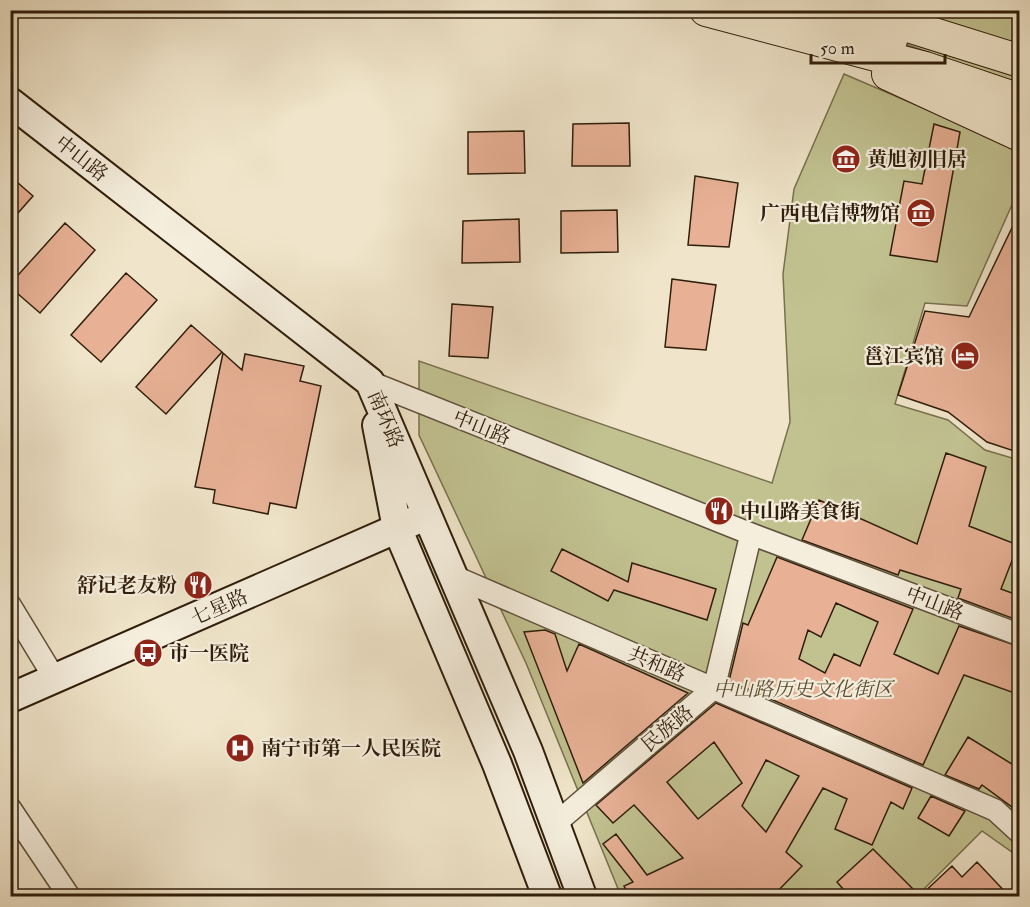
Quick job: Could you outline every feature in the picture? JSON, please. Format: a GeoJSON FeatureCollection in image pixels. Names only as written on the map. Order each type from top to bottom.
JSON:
{"type":"FeatureCollection","features":[{"type":"Feature","properties":{"kind":"main road"},"geometry":{"type":"LineString","coordinates":[[706,10],[813,22],[905,25],[1020,61]]}},
{"type":"Feature","properties":{"kind":"main road"},"geometry":{"type":"LineString","coordinates":[[813,22],[928,61],[1020,100]]}},
{"type":"Feature","properties":{"kind":"main road"},"geometry":{"type":"LineString","coordinates":[[813,22],[1020,135]]}},
{"type":"Feature","properties":{"kind":"main road"},"geometry":{"type":"LineString","coordinates":[[928,61],[1020,83]]}},
{"type":"Feature","properties":{"kind":"main road","name":"中山路"},"geometry":{"type":"LineString","coordinates":[[10,102],[370,382]]}},
{"type":"Feature","properties":{"kind":"main road","name":"南环路"},"geometry":{"type":"LineString","coordinates":[[370,382],[528,752],[582,897]]}},
{"type":"Feature","properties":{"kind":"main road","name":"南环路"},"geometry":{"type":"LineString","coordinates":[[370,382],[381,453],[397,528],[497,764],[547,897]]}},
{"type":"Feature","properties":{"kind":"main road","name":"七星路"},"geometry":{"type":"LineString","coordinates":[[10,698],[427,515]]}},
{"type":"Feature","properties":{"kind":"street","name":"中山路"},"geometry":{"type":"LineString","coordinates":[[370,382],[751,534],[1020,635]]}},
{"type":"Feature","properties":{"kind":"street"},"geometry":{"type":"LineString","coordinates":[[714,688],[751,534]]}},
{"type":"Feature","properties":{"kind":"street","name":"共和路"},"geometry":{"type":"LineString","coordinates":[[453,576],[995,810],[1020,833]]}},
{"type":"Feature","properties":{"kind":"street"},"geometry":{"type":"LineString","coordinates":[[10,605],[55,679]]}},
{"type":"Feature","properties":{"kind":"street","name":"民族路"},"geometry":{"type":"LineString","coordinates":[[555,824],[714,688]]}},
{"type":"Feature","properties":{"kind":"street"},"geometry":{"type":"LineString","coordinates":[[10,808],[69,897]]}},
{"type":"Feature","properties":{"kind":"green space"},"geometry":{"type":"Polygon","coordinates":[[[803,11],[1019,11],[1019,83],[819,15],[803,11]]]}},
{"type":"Feature","properties":{"kind":"green space","name":"中山路历史文化街区"},"geometry":{"type":"Polygon","coordinates":[[[844,74],[1019,149],[1019,189],[967,306],[925,303],[895,404],[948,420],[985,450],[1019,460],[1019,857],[982,831],[917,896],[621,896],[526,663],[419,435],[419,361],[772,483],[790,422],[783,274],[794,189],[844,74]]]}},
{"type":"Feature","properties":{"kind":"building"},"geometry":{"type":"Polygon","coordinates":[[[629,123],[630,166],[572,166],[573,124],[629,123]]]}},
{"type":"Feature","properties":{"kind":"building","name":"广西电信博物馆"},"geometry":{"type":"Polygon","coordinates":[[[934,124],[960,132],[937,262],[890,255],[904,181],[922,184],[934,124]]]}},
{"type":"Feature","properties":{"kind":"building"},"geometry":{"type":"Polygon","coordinates":[[[524,131],[525,173],[468,174],[468,132],[524,131]]]}},
{"type":"Feature","properties":{"kind":"building"},"geometry":{"type":"Polygon","coordinates":[[[10,176],[33,196],[10,222],[10,176]]]}},
{"type":"Feature","properties":{"kind":"building"},"geometry":{"type":"Polygon","coordinates":[[[695,176],[738,183],[729,247],[688,245],[695,176]]]}},
{"type":"Feature","properties":{"kind":"building"},"geometry":{"type":"Polygon","coordinates":[[[617,210],[618,252],[561,253],[561,211],[617,210]]]}},
{"type":"Feature","properties":{"kind":"building","name":"邕江宾馆"},"geometry":{"type":"Polygon","coordinates":[[[1020,211],[1020,453],[987,442],[948,412],[898,395],[925,311],[969,317],[1020,211]]]}},
{"type":"Feature","properties":{"kind":"building"},"geometry":{"type":"Polygon","coordinates":[[[519,219],[520,262],[462,263],[463,221],[519,219]]]}},
{"type":"Feature","properties":{"kind":"building"},"geometry":{"type":"Polygon","coordinates":[[[65,223],[95,250],[40,313],[10,287],[10,284],[65,223]]]}},
{"type":"Feature","properties":{"kind":"building"},"geometry":{"type":"Polygon","coordinates":[[[126,273],[157,300],[101,362],[71,335],[126,273]]]}},
{"type":"Feature","properties":{"kind":"building"},"geometry":{"type":"Polygon","coordinates":[[[672,279],[716,285],[706,350],[665,347],[672,279]]]}},
{"type":"Feature","properties":{"kind":"building"},"geometry":{"type":"Polygon","coordinates":[[[452,304],[493,307],[488,358],[449,356],[452,304]]]}},
{"type":"Feature","properties":{"kind":"building"},"geometry":{"type":"Polygon","coordinates":[[[191,325],[222,352],[166,414],[136,387],[191,325]]]}},
{"type":"Feature","properties":{"kind":"building"},"geometry":{"type":"Polygon","coordinates":[[[223,353],[242,370],[245,354],[304,366],[300,381],[321,386],[296,508],[270,503],[268,514],[213,503],[215,490],[195,487],[223,353]]]}},
{"type":"Feature","properties":{"kind":"building"},"geometry":{"type":"Polygon","coordinates":[[[946,453],[986,467],[969,526],[1018,545],[1001,589],[1020,596],[1020,621],[958,598],[961,589],[900,570],[898,575],[802,540],[819,500],[917,544],[946,453]]]}},
{"type":"Feature","properties":{"kind":"building"},"geometry":{"type":"Polygon","coordinates":[[[562,549],[628,582],[632,563],[716,589],[707,620],[614,590],[608,601],[551,571],[562,549]]]}},
{"type":"Feature","properties":{"kind":"building"},"geometry":{"type":"Polygon","coordinates":[[[777,557],[913,609],[894,654],[938,674],[959,626],[1020,647],[1020,695],[964,675],[923,765],[729,681],[743,623],[748,625],[777,557]],[[836,603],[821,637],[808,630],[799,659],[825,673],[834,654],[860,666],[878,622],[836,603]]]}},
{"type":"Feature","properties":{"kind":"building"},"geometry":{"type":"Polygon","coordinates":[[[545,630],[555,634],[567,671],[579,644],[688,693],[583,783],[524,632],[545,630]]]}},
{"type":"Feature","properties":{"kind":"building"},"geometry":{"type":"Polygon","coordinates":[[[716,703],[912,788],[903,809],[891,802],[872,845],[835,829],[847,799],[823,788],[786,852],[802,866],[772,897],[630,897],[624,886],[633,882],[603,844],[616,834],[647,875],[683,858],[634,805],[613,823],[596,805],[716,703]],[[714,742],[667,782],[698,819],[742,783],[714,742]],[[766,760],[742,806],[766,832],[799,776],[766,760]]]}},
{"type":"Feature","properties":{"kind":"building"},"geometry":{"type":"Polygon","coordinates":[[[968,737],[1020,769],[1020,813],[982,785],[979,789],[945,775],[968,737]]]}},
{"type":"Feature","properties":{"kind":"building"},"geometry":{"type":"Polygon","coordinates":[[[931,796],[965,811],[949,836],[918,818],[931,796]]]}},
{"type":"Feature","properties":{"kind":"building"},"geometry":{"type":"Polygon","coordinates":[[[873,849],[920,896],[952,866],[962,877],[977,862],[1010,897],[850,897],[837,882],[873,849]]]}},
{"type":"Feature","properties":{"kind":"place","name":"黄旭初旧居"},"geometry":{"type":"Point","coordinates":[846,159]}},
{"type":"Feature","properties":{"kind":"place","name":"广西电信博物馆"},"geometry":{"type":"Point","coordinates":[921,213]}},
{"type":"Feature","properties":{"kind":"place","name":"邕江宾馆"},"geometry":{"type":"Point","coordinates":[965,356]}},
{"type":"Feature","properties":{"kind":"place","name":"中山路美食街"},"geometry":{"type":"Point","coordinates":[719,511]}},
{"type":"Feature","properties":{"kind":"place","name":"舒记老友粉"},"geometry":{"type":"Point","coordinates":[198,585]}},
{"type":"Feature","properties":{"kind":"place","name":"市一医院"},"geometry":{"type":"Point","coordinates":[148,653]}},
{"type":"Feature","properties":{"kind":"place","name":"南宁市第一人民医院"},"geometry":{"type":"Point","coordinates":[240,748]}}]}
